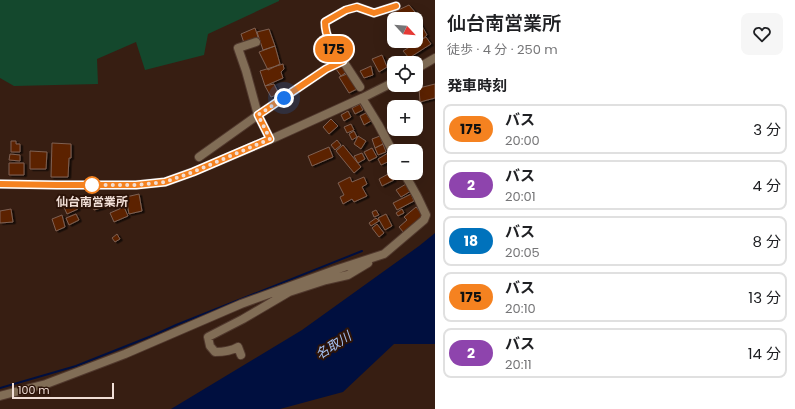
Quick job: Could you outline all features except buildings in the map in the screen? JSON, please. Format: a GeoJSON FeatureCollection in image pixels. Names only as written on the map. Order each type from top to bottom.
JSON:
{"type":"FeatureCollection","features":[{"type":"Feature","properties":{"kind":"street"},"geometry":{"type":"LineString","coordinates":[[360,87],[329,43],[325,22],[351,8],[357,7],[374,13],[396,6]]}},
{"type":"Feature","properties":{"kind":"street"},"geometry":{"type":"LineString","coordinates":[[256,42],[238,48],[258,115],[270,139]]}},
{"type":"Feature","properties":{"kind":"street"},"geometry":{"type":"LineString","coordinates":[[423,65],[435,58]]}},
{"type":"Feature","properties":{"kind":"street"},"geometry":{"type":"LineString","coordinates":[[199,157],[326,69],[343,61]]}},
{"type":"Feature","properties":{"kind":"street"},"geometry":{"type":"LineString","coordinates":[[0,184],[136,185],[165,182],[193,172],[270,139],[387,86]]}},
{"type":"Feature","properties":{"kind":"street"},"geometry":{"type":"LineString","coordinates":[[362,98],[389,144]]}},
{"type":"Feature","properties":{"kind":"street"},"geometry":{"type":"LineString","coordinates":[[241,355],[238,347],[232,350],[215,352],[210,346],[208,337],[243,319],[289,292],[326,280],[348,275],[384,254],[424,220],[426,215],[408,180]]}},
{"type":"Feature","properties":{"kind":"street"},"geometry":{"type":"LineString","coordinates":[[0,396],[46,384],[125,354],[241,304],[381,255]]}},
{"type":"Feature","properties":{"kind":"green space"},"geometry":{"type":"Polygon","coordinates":[[[0,0],[279,1],[208,34],[204,55],[145,70],[136,42],[97,59],[98,84],[14,86],[0,78],[0,0]]]}},
{"type":"Feature","properties":{"kind":"water","name":"名取川"},"geometry":{"type":"Polygon","coordinates":[[[435,233],[435,344],[394,344],[343,392],[280,409],[171,409],[302,330],[435,233]]]}},
{"type":"Feature","properties":{"kind":"waterway"},"geometry":{"type":"LineString","coordinates":[[0,388],[76,366],[362,251]]}},
{"type":"Feature","properties":{"kind":"bus line","name":"175"},"geometry":{"type":"LineString","coordinates":[[0,184],[136,185],[165,182],[193,172],[270,139],[258,115],[326,69],[343,61],[329,43],[325,22],[346,10],[357,7],[374,13],[396,6]]}},
{"type":"Feature","properties":{"kind":"place","name":"仙台南営業所"},"geometry":{"type":"Point","coordinates":[92,185]}},
{"type":"Feature","properties":{"kind":"route"},"geometry":{"type":"LineString","coordinates":[[92,185],[88,185],[136,185],[165,182],[193,172],[270,139],[258,115],[284,98]]}}]}
